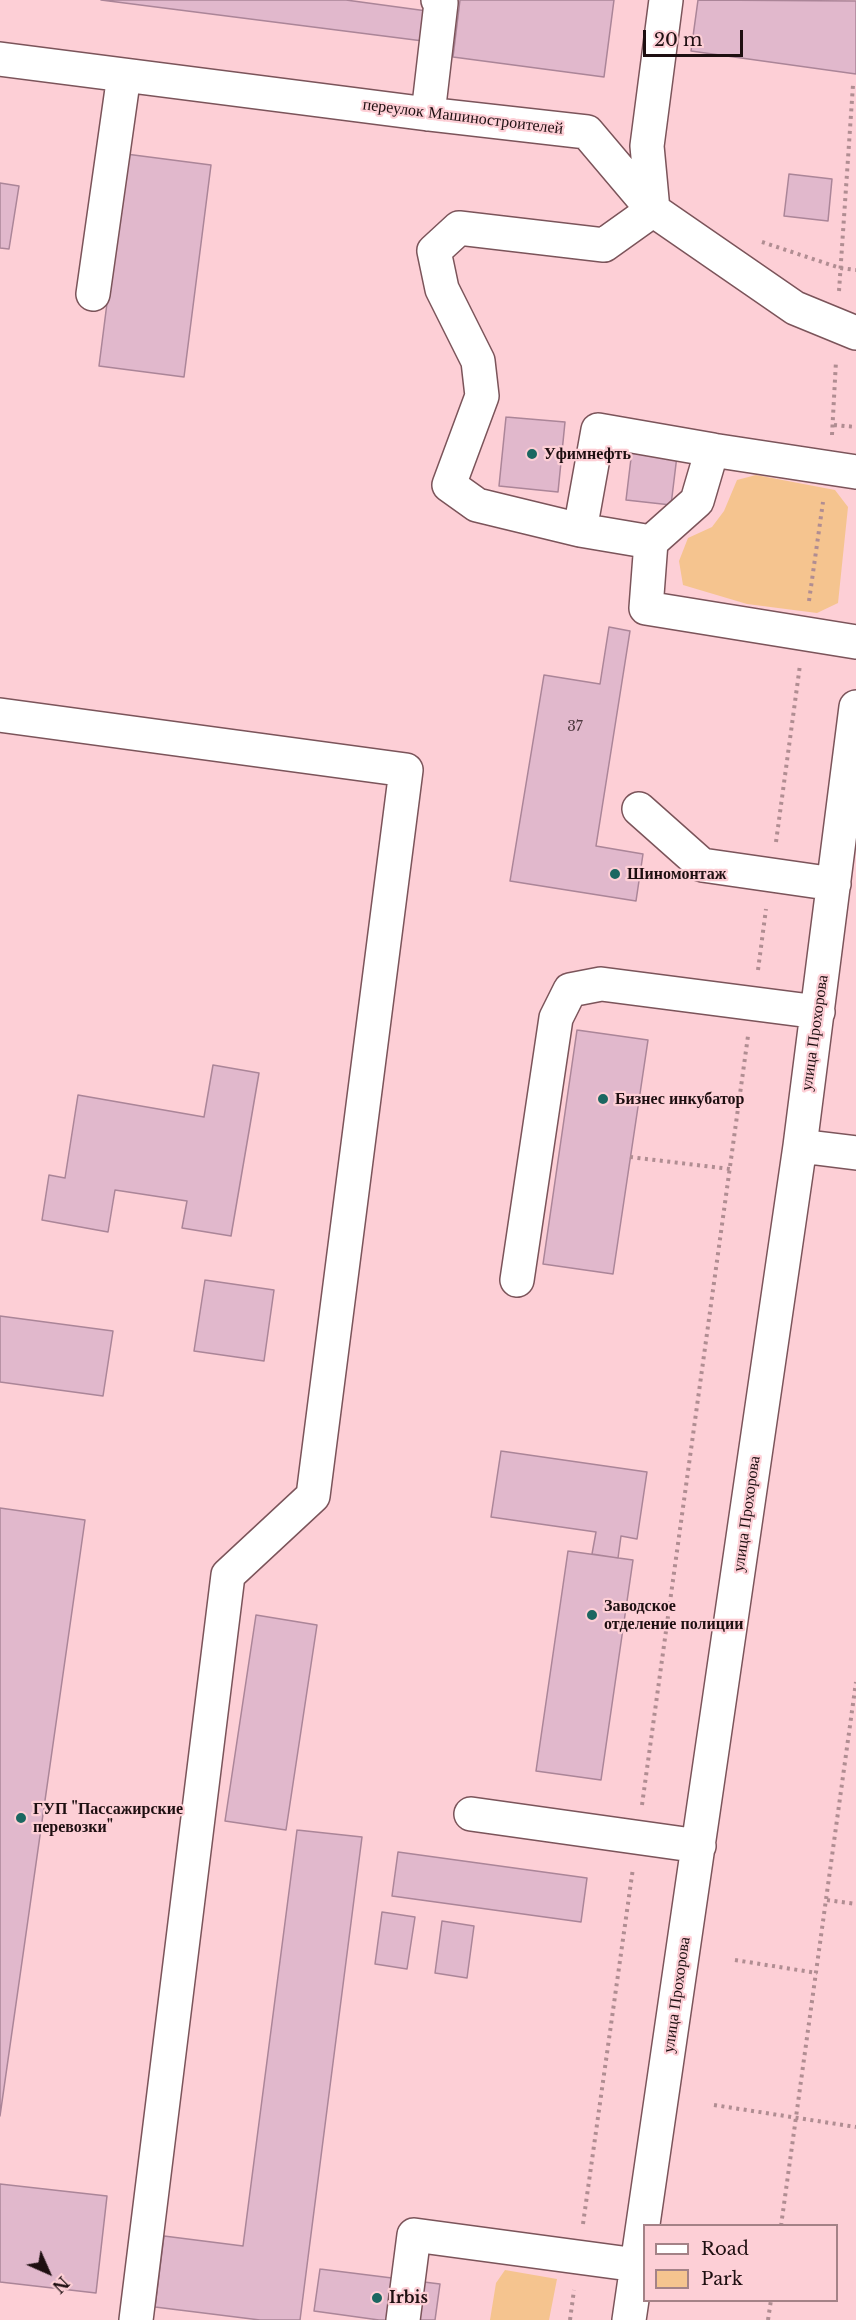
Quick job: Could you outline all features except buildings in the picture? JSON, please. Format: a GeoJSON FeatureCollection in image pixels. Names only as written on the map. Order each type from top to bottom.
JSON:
{"type":"FeatureCollection","features":[{"type":"Feature","properties":{"kind":"street"},"geometry":{"type":"LineString","coordinates":[[428,114],[441,3],[438,0]]}},
{"type":"Feature","properties":{"kind":"street"},"geometry":{"type":"LineString","coordinates":[[651,542],[580,530],[477,506],[449,485],[482,396],[478,362],[442,289],[434,251],[459,228],[604,245],[652,210],[647,146],[666,0]]}},
{"type":"Feature","properties":{"kind":"street","name":"переулок Машиностроителей"},"geometry":{"type":"LineString","coordinates":[[0,59],[587,132],[652,210],[795,308],[847,329]]}},
{"type":"Feature","properties":{"kind":"street"},"geometry":{"type":"LineString","coordinates":[[93,294],[124,75]]}},
{"type":"Feature","properties":{"kind":"street"},"geometry":{"type":"LineString","coordinates":[[580,530],[598,430],[842,470]]}},
{"type":"Feature","properties":{"kind":"street"},"geometry":{"type":"LineString","coordinates":[[713,450],[697,501],[651,542],[646,608],[856,642]]}},
{"type":"Feature","properties":{"kind":"street","name":"улица Прохорова"},"geometry":{"type":"LineString","coordinates":[[643,2224],[800,1146],[856,706]]}},
{"type":"Feature","properties":{"kind":"street"},"geometry":{"type":"LineString","coordinates":[[0,715],[406,770],[313,1496],[228,1575],[136,2320]]}},
{"type":"Feature","properties":{"kind":"street"},"geometry":{"type":"LineString","coordinates":[[639,809],[702,865],[834,884]]}},
{"type":"Feature","properties":{"kind":"street"},"geometry":{"type":"LineString","coordinates":[[517,1280],[556,1018],[570,990],[601,984],[818,1012]]}},
{"type":"Feature","properties":{"kind":"street"},"geometry":{"type":"LineString","coordinates":[[800,1146],[856,1153]]}},
{"type":"Feature","properties":{"kind":"street"},"geometry":{"type":"LineString","coordinates":[[471,1814],[699,1846]]}},
{"type":"Feature","properties":{"kind":"street","name":"улица Прохорова"},"geometry":{"type":"LineString","coordinates":[[629,2320],[643,2224]]}},
{"type":"Feature","properties":{"kind":"street"},"geometry":{"type":"LineString","coordinates":[[403,2320],[414,2235],[637,2265]]}},
{"type":"Feature","properties":{"kind":"path"},"geometry":{"type":"LineString","coordinates":[[570,2320],[805,633],[842,470],[834,425],[847,329],[840,268],[853,85]]}},
{"type":"Feature","properties":{"kind":"path"},"geometry":{"type":"LineString","coordinates":[[840,268],[856,270]]}},
{"type":"Feature","properties":{"kind":"path"},"geometry":{"type":"LineString","coordinates":[[834,425],[856,427]]}},
{"type":"Feature","properties":{"kind":"path"},"geometry":{"type":"LineString","coordinates":[[630,1157],[730,1169]]}},
{"type":"Feature","properties":{"kind":"path"},"geometry":{"type":"LineString","coordinates":[[782,2224],[856,1682]]}},
{"type":"Feature","properties":{"kind":"path"},"geometry":{"type":"LineString","coordinates":[[827,1900],[856,1904]]}},
{"type":"Feature","properties":{"kind":"path"},"geometry":{"type":"LineString","coordinates":[[735,1960],[817,1973]]}},
{"type":"Feature","properties":{"kind":"path"},"geometry":{"type":"LineString","coordinates":[[714,2104],[856,2127]]}},
{"type":"Feature","properties":{"kind":"path"},"geometry":{"type":"LineString","coordinates":[[768,2320],[771,2302]]}},
{"type":"Feature","properties":{"kind":"green space"},"geometry":{"type":"Polygon","coordinates":[[[756,475],[835,490],[848,507],[838,603],[817,613],[747,604],[683,585],[679,561],[688,538],[712,527],[724,511],[737,480],[756,475]]]}},
{"type":"Feature","properties":{"kind":"green space"},"geometry":{"type":"Polygon","coordinates":[[[505,2270],[557,2279],[549,2320],[490,2320],[496,2283],[505,2270]]]}},
{"type":"Feature","properties":{"kind":"place","name":"Уфимнефть"},"geometry":{"type":"Point","coordinates":[532,454]}},
{"type":"Feature","properties":{"kind":"place","name":"Шиномонтаж"},"geometry":{"type":"Point","coordinates":[615,874]}},
{"type":"Feature","properties":{"kind":"place","name":"Бизнес инкубатор"},"geometry":{"type":"Point","coordinates":[603,1099]}},
{"type":"Feature","properties":{"kind":"place","name":"Заводское отделение полиции"},"geometry":{"type":"Point","coordinates":[592,1615]}},
{"type":"Feature","properties":{"kind":"place","name":"ГУП \"Пассажирские перевозки\""},"geometry":{"type":"Point","coordinates":[21,1818]}},
{"type":"Feature","properties":{"kind":"place","name":"Irbis"},"geometry":{"type":"Point","coordinates":[377,2298]}}]}
